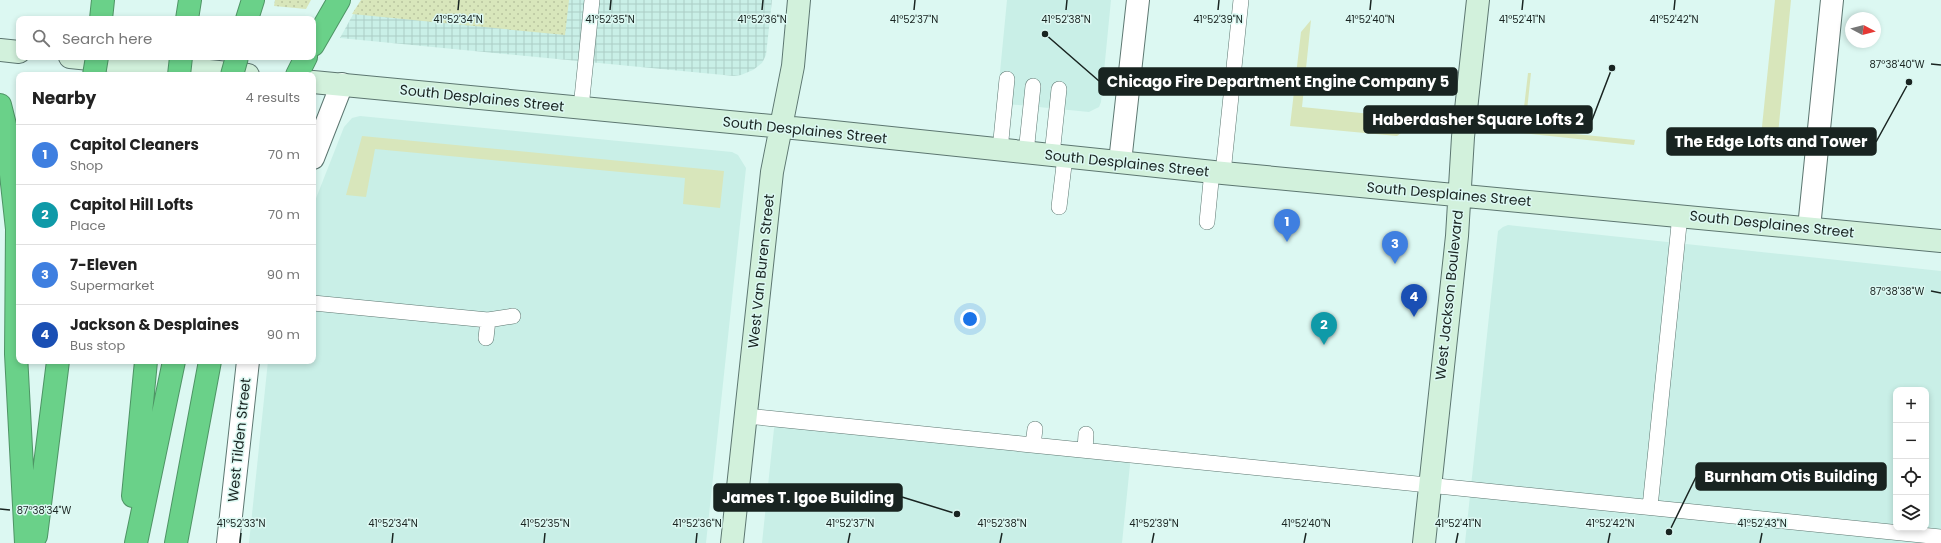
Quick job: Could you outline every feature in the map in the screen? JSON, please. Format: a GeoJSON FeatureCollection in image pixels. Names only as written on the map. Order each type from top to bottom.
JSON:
{"type":"FeatureCollection","features":[{"type":"Feature","properties":{"kind":"highway"},"geometry":{"type":"LineString","coordinates":[[101,16],[103,0]]}},
{"type":"Feature","properties":{"kind":"highway"},"geometry":{"type":"LineString","coordinates":[[187,16],[190,0]]}},
{"type":"Feature","properties":{"kind":"highway"},"geometry":{"type":"LineString","coordinates":[[249,16],[253,0]]}},
{"type":"Feature","properties":{"kind":"highway"},"geometry":{"type":"LineString","coordinates":[[316,40],[339,0]]}},
{"type":"Feature","properties":{"kind":"highway"},"geometry":{"type":"LineString","coordinates":[[94,72],[96,60]]}},
{"type":"Feature","properties":{"kind":"highway"},"geometry":{"type":"LineString","coordinates":[[179,72],[181,60]]}},
{"type":"Feature","properties":{"kind":"highway"},"geometry":{"type":"LineString","coordinates":[[233,72],[236,60]]}},
{"type":"Feature","properties":{"kind":"highway"},"geometry":{"type":"LineString","coordinates":[[298,72],[304,60]]}},
{"type":"Feature","properties":{"kind":"highway"},"geometry":{"type":"LineString","coordinates":[[0,105],[6,129],[16,220]]}},
{"type":"Feature","properties":{"kind":"highway"},"geometry":{"type":"LineString","coordinates":[[17,364],[26,543]]}},
{"type":"Feature","properties":{"kind":"highway"},"geometry":{"type":"LineString","coordinates":[[35,543],[58,364]]}},
{"type":"Feature","properties":{"kind":"highway"},"geometry":{"type":"LineString","coordinates":[[128,543],[146,364]]}},
{"type":"Feature","properties":{"kind":"highway"},"geometry":{"type":"LineString","coordinates":[[136,543],[173,364]]}},
{"type":"Feature","properties":{"kind":"highway"},"geometry":{"type":"LineString","coordinates":[[176,543],[209,364]]}},
{"type":"Feature","properties":{"kind":"main road","name":"West Van Buren Street"},"geometry":{"type":"LineString","coordinates":[[732,543],[772,172],[793,66],[800,0]]}},
{"type":"Feature","properties":{"kind":"main road","name":"West Jackson Boulevard"},"geometry":{"type":"LineString","coordinates":[[1424,543],[1429,485],[1456,244],[1463,137],[1478,0]]}},
{"type":"Feature","properties":{"kind":"main road"},"geometry":{"type":"LineString","coordinates":[[0,50],[16,52]]}},
{"type":"Feature","properties":{"kind":"main road"},"geometry":{"type":"LineString","coordinates":[[100,60],[218,72]]}},
{"type":"Feature","properties":{"kind":"main road","name":"South Desplaines Street"},"geometry":{"type":"LineString","coordinates":[[316,82],[781,127],[1218,172],[1941,241]]}},
{"type":"Feature","properties":{"kind":"street"},"geometry":{"type":"LineString","coordinates":[[1120,162],[1138,0]]}},
{"type":"Feature","properties":{"kind":"street"},"geometry":{"type":"LineString","coordinates":[[1809,228],[1832,0]]}},
{"type":"Feature","properties":{"kind":"street"},"geometry":{"type":"LineString","coordinates":[[316,150],[342,84]]}},
{"type":"Feature","properties":{"kind":"street","name":"West Tilden Street"},"geometry":{"type":"LineString","coordinates":[[228,543],[248,364]]}},
{"type":"Feature","properties":{"kind":"lane"},"geometry":{"type":"LineString","coordinates":[[581,108],[592,0]]}},
{"type":"Feature","properties":{"kind":"lane"},"geometry":{"type":"LineString","coordinates":[[1207,222],[1218,172],[1241,0]]}},
{"type":"Feature","properties":{"kind":"lane"},"geometry":{"type":"LineString","coordinates":[[1000,150],[1007,79]]}},
{"type":"Feature","properties":{"kind":"lane"},"geometry":{"type":"LineString","coordinates":[[1026,152],[1033,86]]}},
{"type":"Feature","properties":{"kind":"lane"},"geometry":{"type":"LineString","coordinates":[[1059,89],[1058,156],[1060,207]]}},
{"type":"Feature","properties":{"kind":"lane"},"geometry":{"type":"LineString","coordinates":[[1650,507],[1680,215]]}},
{"type":"Feature","properties":{"kind":"lane"},"geometry":{"type":"LineString","coordinates":[[316,303],[488,320],[513,316]]}},
{"type":"Feature","properties":{"kind":"lane"},"geometry":{"type":"LineString","coordinates":[[486,338],[488,320]]}},
{"type":"Feature","properties":{"kind":"lane"},"geometry":{"type":"LineString","coordinates":[[746,416],[1941,537]]}},
{"type":"Feature","properties":{"kind":"lane"},"geometry":{"type":"LineString","coordinates":[[1033,445],[1035,429]]}},
{"type":"Feature","properties":{"kind":"lane"},"geometry":{"type":"LineString","coordinates":[[1085,450],[1086,434]]}},
{"type":"Feature","properties":{"kind":"shaded area"},"geometry":{"type":"Polygon","coordinates":[[[275,0],[311,0],[306,9],[274,6],[275,0]]]}},
{"type":"Feature","properties":{"kind":"shaded area"},"geometry":{"type":"Polygon","coordinates":[[[361,0],[772,0],[766,55],[762,63],[753,70],[734,76],[340,38],[361,0]]]}},
{"type":"Feature","properties":{"kind":"shaded area"},"geometry":{"type":"Polygon","coordinates":[[[361,0],[569,0],[565,35],[352,14],[361,0]]]}},
{"type":"Feature","properties":{"kind":"shaded area"},"geometry":{"type":"Polygon","coordinates":[[[1007,0],[1111,0],[1101,102],[1099,107],[1089,112],[997,103],[1007,0]]]}},
{"type":"Feature","properties":{"kind":"shaded area"},"geometry":{"type":"Polygon","coordinates":[[[1775,0],[1791,0],[1776,155],[1730,151],[1731,144],[1760,146],[1775,0]]]}},
{"type":"Feature","properties":{"kind":"shaded area"},"geometry":{"type":"Polygon","coordinates":[[[1311,20],[1302,107],[1420,119],[1397,136],[1290,126],[1301,32],[1311,20]]]}},
{"type":"Feature","properties":{"kind":"shaded area"},"geometry":{"type":"Polygon","coordinates":[[[1528,73],[1531,73],[1525,129],[1635,140],[1634,145],[1521,133],[1528,73]]]}},
{"type":"Feature","properties":{"kind":"shaded area"},"geometry":{"type":"Polygon","coordinates":[[[360,116],[732,152],[738,155],[746,168],[706,543],[249,543],[268,364],[316,364],[316,198],[344,127],[352,118],[360,116]]]}},
{"type":"Feature","properties":{"kind":"shaded area"},"geometry":{"type":"Polygon","coordinates":[[[362,136],[724,171],[720,208],[683,204],[685,178],[375,149],[366,197],[346,195],[362,136]]]}},
{"type":"Feature","properties":{"kind":"shaded area"},"geometry":{"type":"Polygon","coordinates":[[[1508,225],[1941,271],[1941,543],[1465,543],[1498,231],[1508,225]]]}},
{"type":"Feature","properties":{"kind":"shaded area"},"geometry":{"type":"Polygon","coordinates":[[[775,419],[1131,455],[1122,543],[762,543],[775,419]]]}},
{"type":"Feature","properties":{"kind":"place","name":"Chicago Fire Department Engine Company 5"},"geometry":{"type":"Point","coordinates":[1045,34]}},
{"type":"Feature","properties":{"kind":"place","name":"Haberdasher Square Lofts 2"},"geometry":{"type":"Point","coordinates":[1612,68]}},
{"type":"Feature","properties":{"kind":"place","name":"The Edge Lofts and Tower"},"geometry":{"type":"Point","coordinates":[1909,82]}},
{"type":"Feature","properties":{"kind":"place","name":"Capitol Cleaners"},"geometry":{"type":"Point","coordinates":[1287,242]}},
{"type":"Feature","properties":{"kind":"place","name":"7-Eleven"},"geometry":{"type":"Point","coordinates":[1395,264]}},
{"type":"Feature","properties":{"kind":"place","name":"Jackson & Desplaines"},"geometry":{"type":"Point","coordinates":[1414,317]}},
{"type":"Feature","properties":{"kind":"place","name":"Capitol Hill Lofts"},"geometry":{"type":"Point","coordinates":[1324,345]}},
{"type":"Feature","properties":{"kind":"place","name":"James T. Igoe Building"},"geometry":{"type":"Point","coordinates":[957,514]}},
{"type":"Feature","properties":{"kind":"place","name":"Burnham Otis Building"},"geometry":{"type":"Point","coordinates":[1669,532]}}]}
